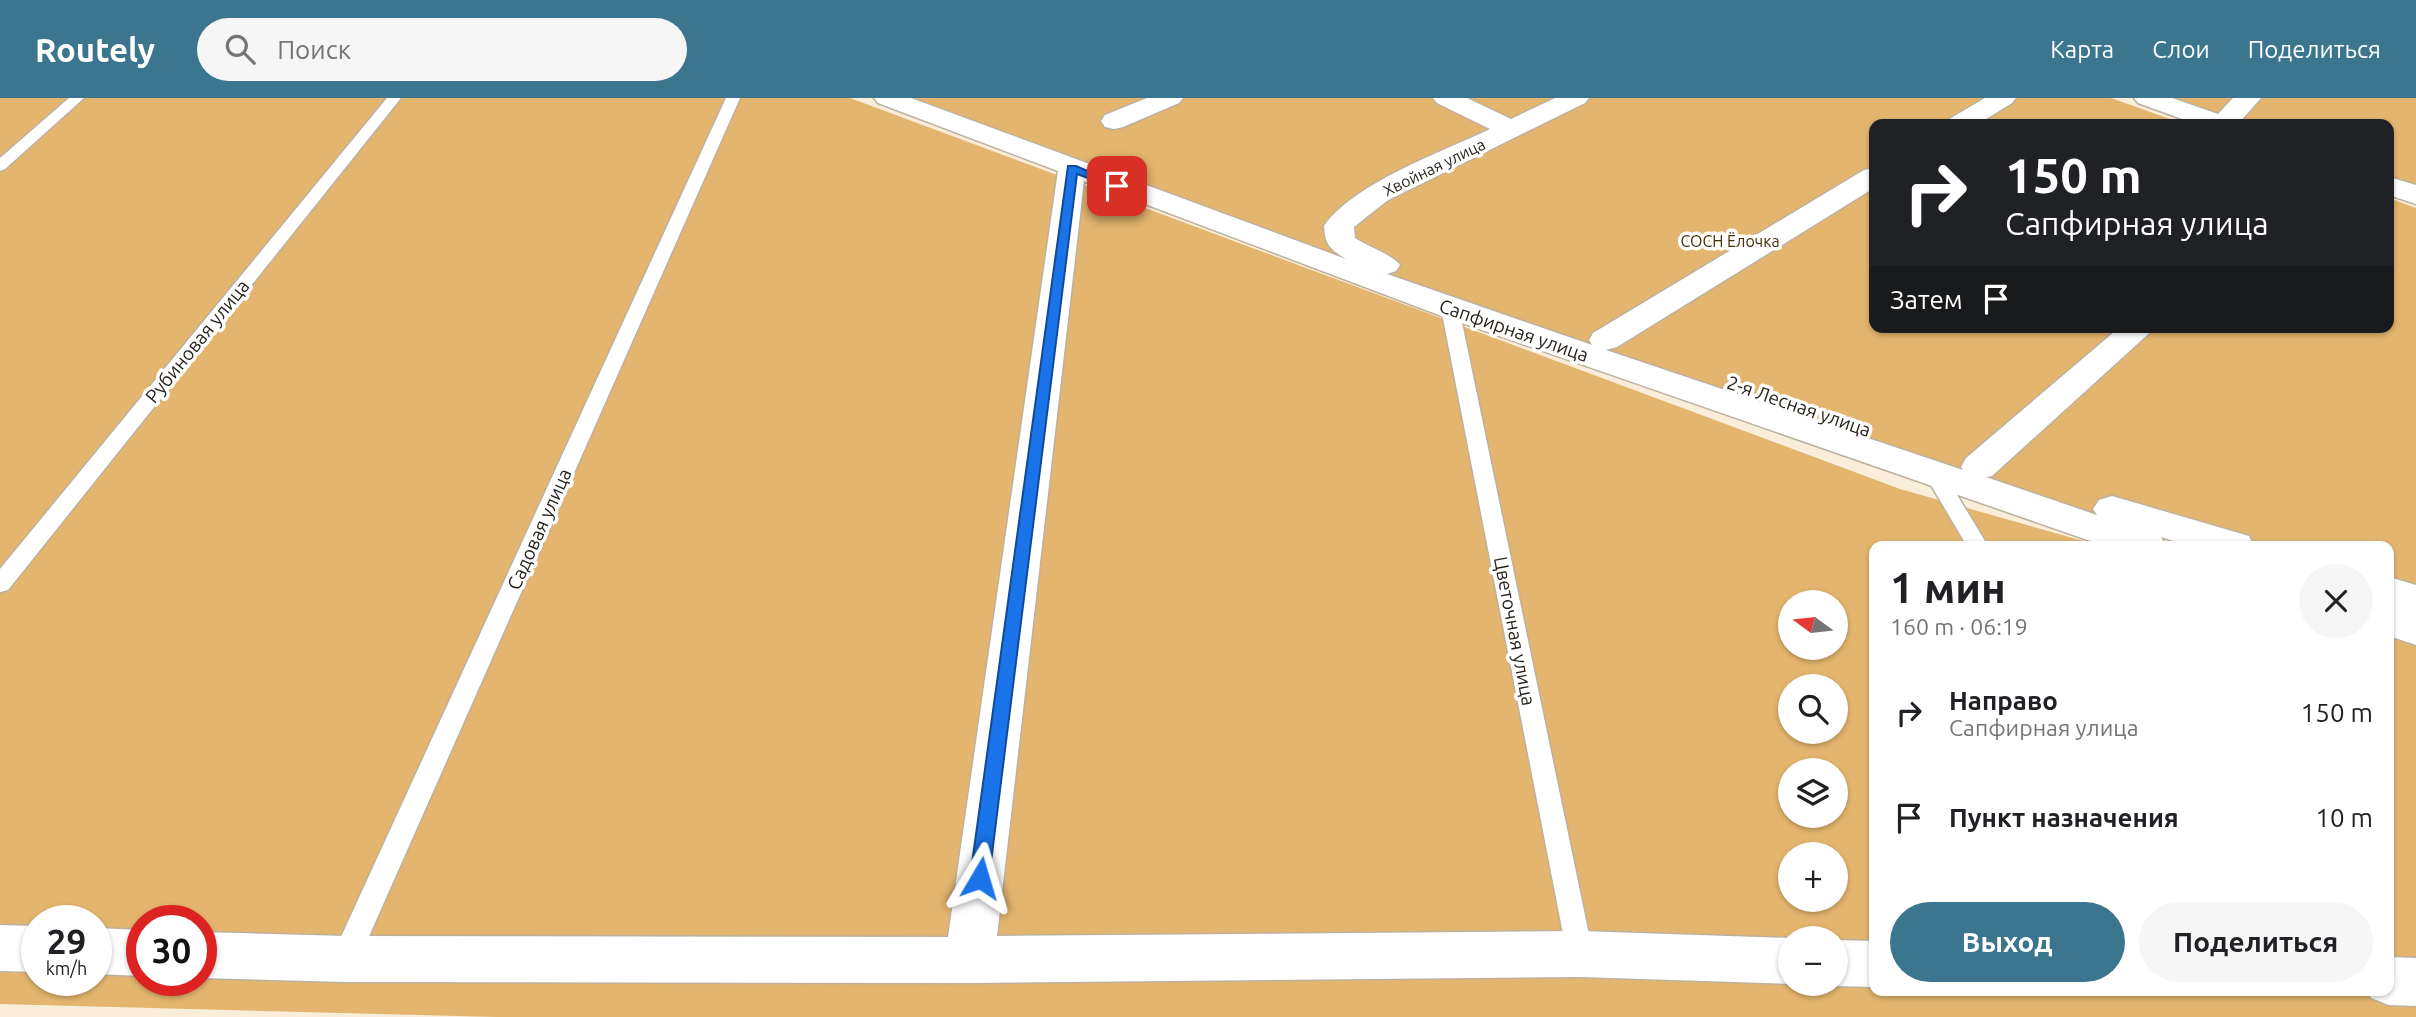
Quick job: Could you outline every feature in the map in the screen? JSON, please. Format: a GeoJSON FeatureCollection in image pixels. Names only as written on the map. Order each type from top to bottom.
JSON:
{"type":"FeatureCollection","features":[{"type":"Feature","properties":{"kind":"street","name":"Сапфирная улица"},"geometry":{"type":"LineString","coordinates":[[887,98],[1450,308],[2132,541]]}},
{"type":"Feature","properties":{"kind":"street"},"geometry":{"type":"LineString","coordinates":[[1114,121],[1170,98]]}},
{"type":"Feature","properties":{"kind":"street"},"geometry":{"type":"LineString","coordinates":[[1446,98],[1510,129]]}},
{"type":"Feature","properties":{"kind":"street","name":"Хвойная улица"},"geometry":{"type":"LineString","coordinates":[[1366,258],[1340,242],[1339,226],[1349,215],[1378,194],[1576,98]]}},
{"type":"Feature","properties":{"kind":"street"},"geometry":{"type":"LineString","coordinates":[[1968,119],[2003,98]]}},
{"type":"Feature","properties":{"kind":"street"},"geometry":{"type":"LineString","coordinates":[[2147,98],[2208,119]]}},
{"type":"Feature","properties":{"kind":"street"},"geometry":{"type":"LineString","coordinates":[[2227,119],[2248,98]]}},
{"type":"Feature","properties":{"kind":"street"},"geometry":{"type":"LineString","coordinates":[[969,960],[1072,169]]}},
{"type":"Feature","properties":{"kind":"street"},"geometry":{"type":"LineString","coordinates":[[1605,340],[1869,179]]}},
{"type":"Feature","properties":{"kind":"street"},"geometry":{"type":"LineString","coordinates":[[2394,187],[2416,195]]}},
{"type":"Feature","properties":{"kind":"street","name":"2-я Лесная улица"},"geometry":{"type":"LineString","coordinates":[[1366,258],[1979,467],[2219,541]]}},
{"type":"Feature","properties":{"kind":"street"},"geometry":{"type":"LineString","coordinates":[[1979,467],[2133,333]]}},
{"type":"Feature","properties":{"kind":"street"},"geometry":{"type":"LineString","coordinates":[[2394,593],[2416,600]]}},
{"type":"Feature","properties":{"kind":"street"},"geometry":{"type":"LineString","coordinates":[[2394,622],[2416,629]]}},
{"type":"Feature","properties":{"kind":"street"},"geometry":{"type":"LineString","coordinates":[[0,948],[21,949]]}},
{"type":"Feature","properties":{"kind":"street"},"geometry":{"type":"LineString","coordinates":[[217,955],[345,959],[969,960],[1580,954],[1778,961]]}},
{"type":"Feature","properties":{"kind":"street"},"geometry":{"type":"LineString","coordinates":[[1848,963],[1869,964]]}},
{"type":"Feature","properties":{"kind":"street"},"geometry":{"type":"LineString","coordinates":[[2394,981],[2416,982]]}},
{"type":"Feature","properties":{"kind":"lane"},"geometry":{"type":"LineString","coordinates":[[0,166],[77,98]]}},
{"type":"Feature","properties":{"kind":"lane","name":"Рубиновая улица"},"geometry":{"type":"LineString","coordinates":[[0,584],[394,98]]}},
{"type":"Feature","properties":{"kind":"lane","name":"Садовая улица"},"geometry":{"type":"LineString","coordinates":[[345,959],[733,98]]}},
{"type":"Feature","properties":{"kind":"lane","name":"Цветочная улица"},"geometry":{"type":"LineString","coordinates":[[1450,308],[1580,954]]}},
{"type":"Feature","properties":{"kind":"lane"},"geometry":{"type":"LineString","coordinates":[[1935,474],[1975,541]]}},
{"type":"Feature","properties":{"kind":"green space"},"geometry":{"type":"Polygon","coordinates":[[[0,98],[850,98],[1900,489],[2083,541],[1869,541],[1869,996],[2394,996],[2394,629],[2416,635],[2416,1017],[496,1017],[0,1004],[0,98]]]}},
{"type":"Feature","properties":{"kind":"green space","name":"СОСН Ёлочка"},"geometry":{"type":"Polygon","coordinates":[[[905,98],[2111,98],[2170,119],[1869,119],[1869,333],[2394,333],[2394,200],[2416,208],[2416,612],[2394,605],[2394,541],[2179,541],[2036,498],[1311,247],[905,98]]]}},
{"type":"Feature","properties":{"kind":"green space"},"geometry":{"type":"Polygon","coordinates":[[[2163,98],[2416,98],[2416,187],[2394,179],[2394,119],[2224,119],[2163,98]]]}},
{"type":"Feature","properties":{"kind":"route"},"geometry":{"type":"LineString","coordinates":[[980,878],[1072,169],[1117,186]]}}]}
